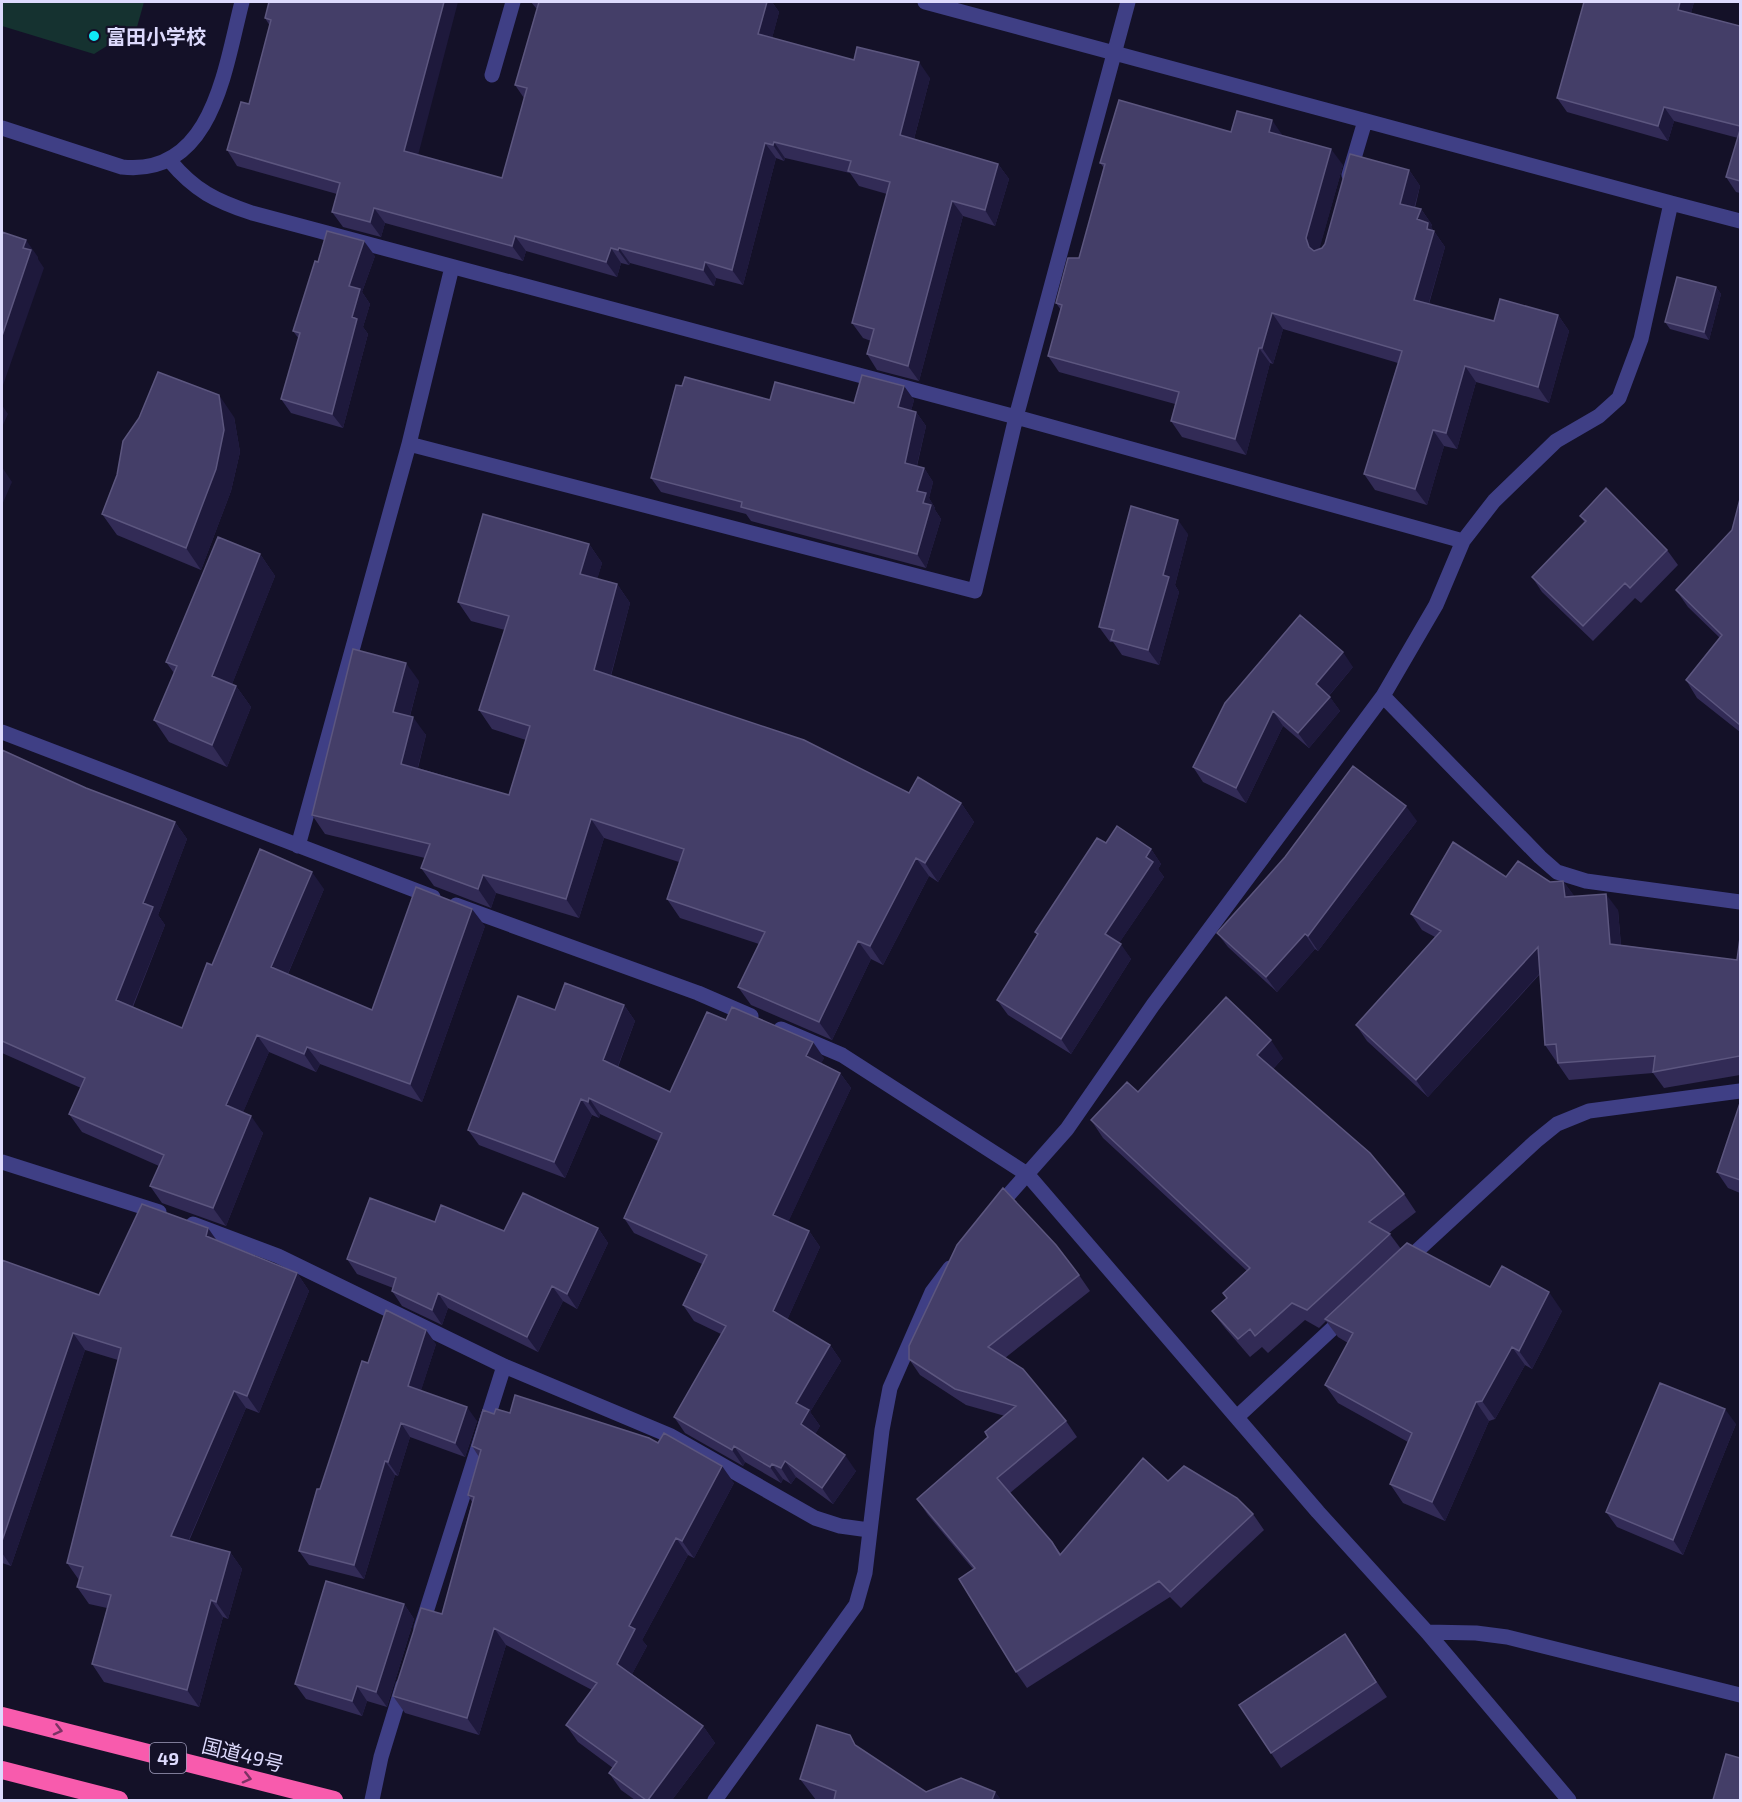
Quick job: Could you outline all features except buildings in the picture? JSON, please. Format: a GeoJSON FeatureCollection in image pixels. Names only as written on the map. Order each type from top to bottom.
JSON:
{"type":"FeatureCollection","features":[{"type":"Feature","properties":{"kind":"highway","name":"国道49号"},"geometry":{"type":"LineString","coordinates":[[2,1716],[334,1800]]}},
{"type":"Feature","properties":{"kind":"highway"},"geometry":{"type":"LineString","coordinates":[[2,1770],[119,1800]]}},
{"type":"Feature","properties":{"kind":"street"},"geometry":{"type":"LineString","coordinates":[[2,128],[122,167],[134,169],[170,160],[186,149],[199,134],[211,111],[242,2]]}},
{"type":"Feature","properties":{"kind":"street"},"geometry":{"type":"LineString","coordinates":[[492,75],[513,2]]}},
{"type":"Feature","properties":{"kind":"street"},"geometry":{"type":"LineString","coordinates":[[925,2],[1740,220]]}},
{"type":"Feature","properties":{"kind":"street"},"geometry":{"type":"LineString","coordinates":[[409,444],[975,591],[1016,417],[1128,2]]}},
{"type":"Feature","properties":{"kind":"street"},"geometry":{"type":"LineString","coordinates":[[1346,189],[1365,121]]}},
{"type":"Feature","properties":{"kind":"street"},"geometry":{"type":"LineString","coordinates":[[170,160],[187,181],[207,196],[233,207],[1016,417],[1463,541]]}},
{"type":"Feature","properties":{"kind":"street"},"geometry":{"type":"LineString","coordinates":[[985,1222],[1067,1129],[1153,1005],[1383,696],[1436,605],[1463,541],[1494,501],[1556,441],[1599,416],[1619,398],[1641,339],[1671,203]]}},
{"type":"Feature","properties":{"kind":"street"},"geometry":{"type":"LineString","coordinates":[[298,846],[409,444],[452,267]]}},
{"type":"Feature","properties":{"kind":"street"},"geometry":{"type":"LineString","coordinates":[[1383,696],[1557,872],[1586,881],[1740,902]]}},
{"type":"Feature","properties":{"kind":"street"},"geometry":{"type":"LineString","coordinates":[[3,736],[698,993],[842,1055],[1027,1174],[1318,1512],[1427,1632],[1569,1800]]}},
{"type":"Feature","properties":{"kind":"street"},"geometry":{"type":"LineString","coordinates":[[1395,1271],[1557,1124],[1589,1111],[1740,1091]]}},
{"type":"Feature","properties":{"kind":"street"},"geometry":{"type":"LineString","coordinates":[[2,1162],[177,1218],[278,1256],[504,1366],[671,1436],[815,1518],[840,1526],[868,1530]]}},
{"type":"Feature","properties":{"kind":"street"},"geometry":{"type":"LineString","coordinates":[[716,1800],[856,1605],[865,1572],[868,1530],[890,1388],[932,1292],[957,1259]]}},
{"type":"Feature","properties":{"kind":"street"},"geometry":{"type":"LineString","coordinates":[[1238,1417],[1360,1303]]}},
{"type":"Feature","properties":{"kind":"street"},"geometry":{"type":"LineString","coordinates":[[416,1645],[504,1366]]}},
{"type":"Feature","properties":{"kind":"street"},"geometry":{"type":"LineString","coordinates":[[1427,1632],[1456,1631],[1508,1637],[1740,1695]]}},
{"type":"Feature","properties":{"kind":"street"},"geometry":{"type":"LineString","coordinates":[[372,1800],[381,1757],[409,1667]]}},
{"type":"Feature","properties":{"kind":"green space"},"geometry":{"type":"Polygon","coordinates":[[[2,2],[144,2],[137,27],[94,54],[2,26],[2,2]]]}},
{"type":"Feature","properties":{"kind":"place","name":"富田小学校"},"geometry":{"type":"Point","coordinates":[94,36]}}]}
